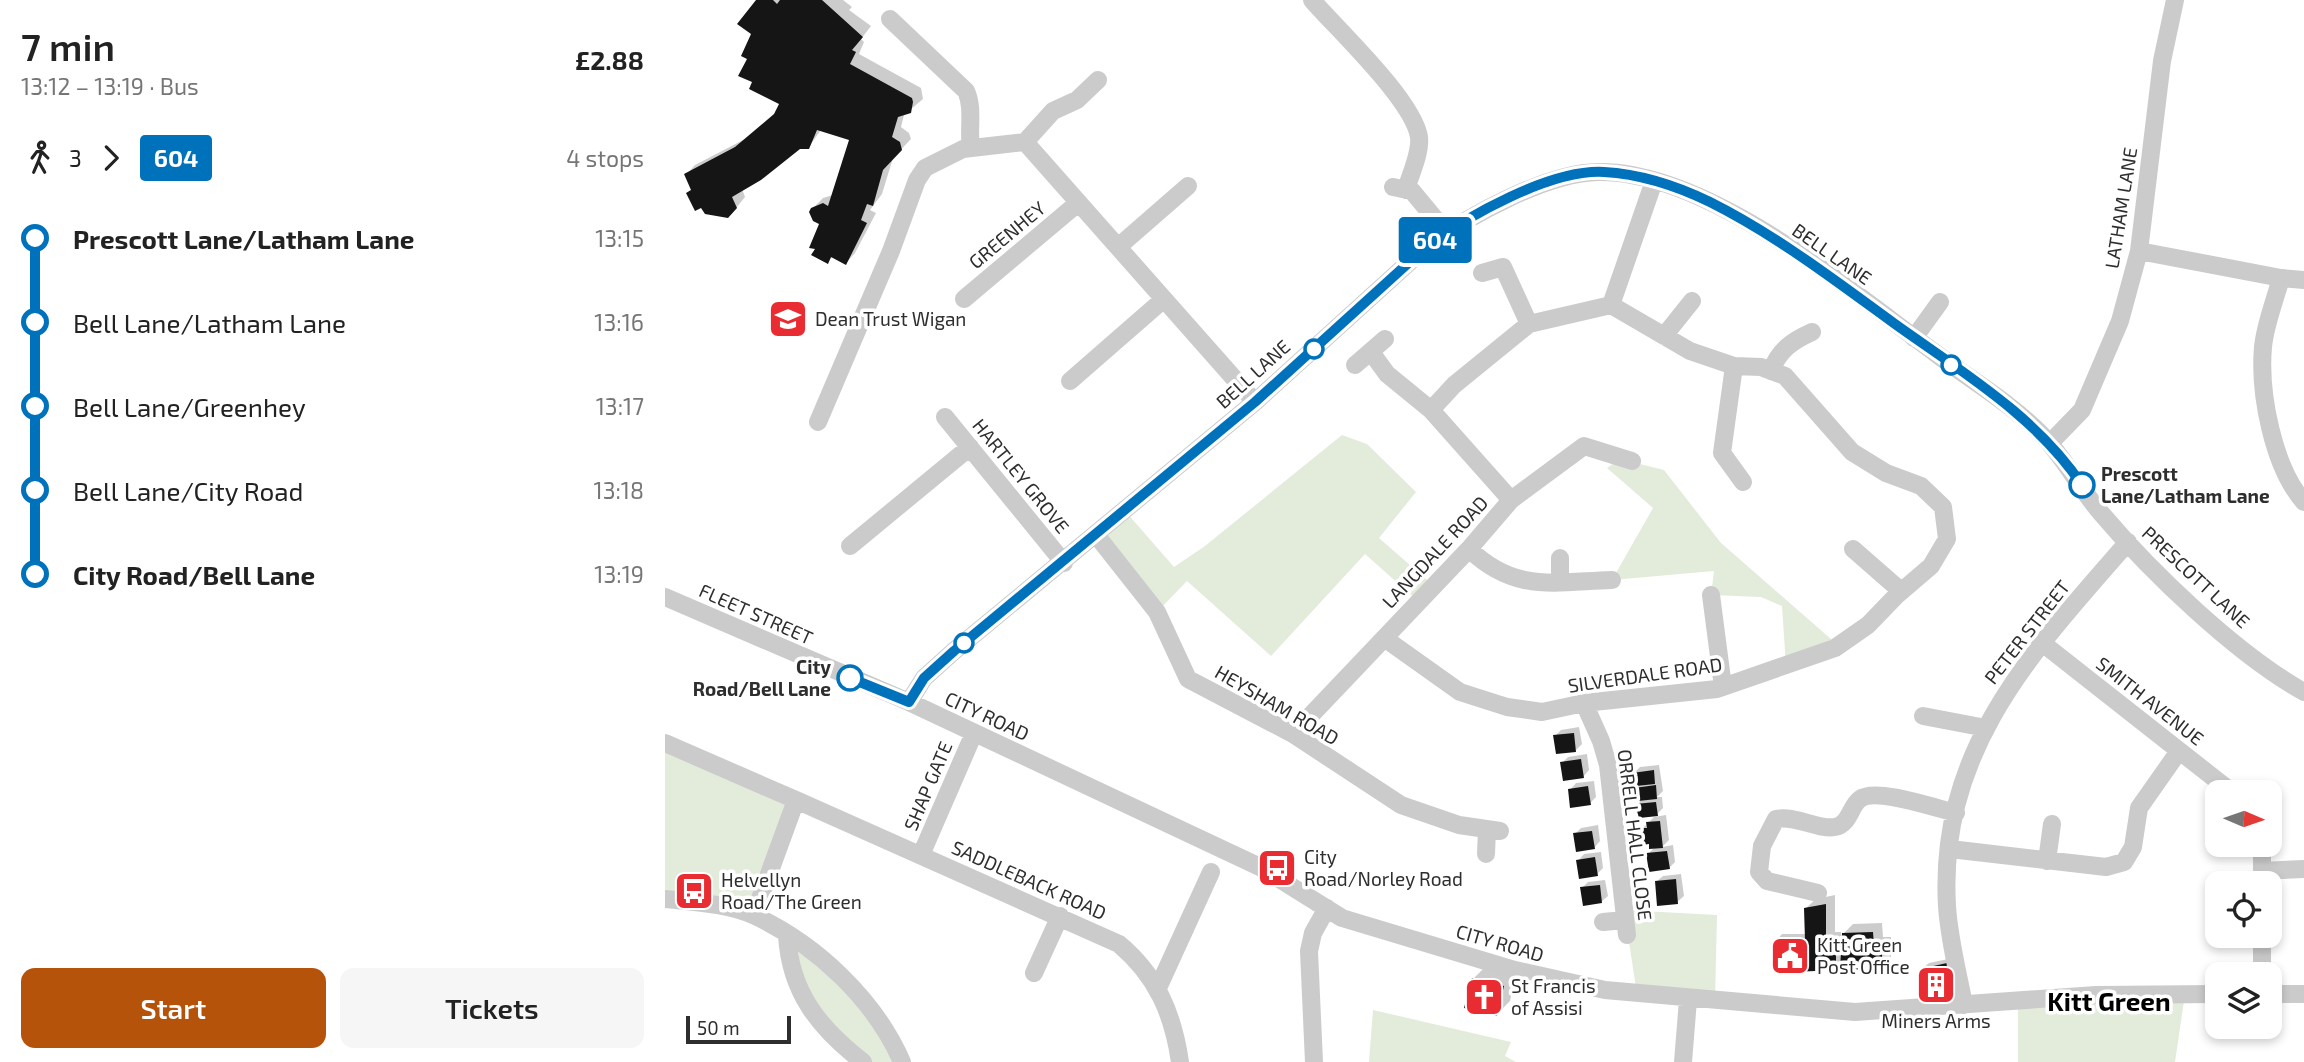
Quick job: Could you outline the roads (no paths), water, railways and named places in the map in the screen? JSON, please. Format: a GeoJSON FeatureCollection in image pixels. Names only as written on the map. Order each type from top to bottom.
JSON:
{"type":"FeatureCollection","features":[{"type":"Feature","properties":{"kind":"street"},"geometry":{"type":"LineString","coordinates":[[1312,0],[1401,102],[1419,137],[1412,167],[1400,189],[1412,191],[1446,232]]}},
{"type":"Feature","properties":{"kind":"street","name":"LATHAM LANE"},"geometry":{"type":"LineString","coordinates":[[2050,443],[2076,419],[2089,398],[2120,321],[2139,251],[2162,61],[2175,0]]}},
{"type":"Feature","properties":{"kind":"street"},"geometry":{"type":"LineString","coordinates":[[890,19],[966,92],[971,102],[967,148]]}},
{"type":"Feature","properties":{"kind":"street"},"geometry":{"type":"LineString","coordinates":[[818,422],[891,251],[916,180],[931,164],[967,148],[1025,142],[1053,111],[1077,100],[1098,80]]}},
{"type":"Feature","properties":{"kind":"street","name":"GREENHEY"},"geometry":{"type":"LineString","coordinates":[[1025,142],[1255,402]]}},
{"type":"Feature","properties":{"kind":"street","name":"BELL LANE"},"geometry":{"type":"LineString","coordinates":[[909,702],[924,678],[1255,402],[1408,261],[1446,232],[1513,198],[1570,175],[1601,172],[1654,181],[1691,193],[1739,218],[1914,338],[2026,420],[2050,443]]}},
{"type":"Feature","properties":{"kind":"street"},"geometry":{"type":"LineString","coordinates":[[1431,410],[1454,385],[1529,324],[1611,305],[1654,181]]}},
{"type":"Feature","properties":{"kind":"street"},"geometry":{"type":"LineString","coordinates":[[1118,247],[1188,186]]}},
{"type":"Feature","properties":{"kind":"street","name":"GREENHEY"},"geometry":{"type":"LineString","coordinates":[[964,299],[1078,204]]}},
{"type":"Feature","properties":{"kind":"street"},"geometry":{"type":"LineString","coordinates":[[2139,251],[2304,280]]}},
{"type":"Feature","properties":{"kind":"street"},"geometry":{"type":"LineString","coordinates":[[1482,273],[1503,267],[1529,324]]}},
{"type":"Feature","properties":{"kind":"street"},"geometry":{"type":"LineString","coordinates":[[2281,278],[2263,346],[2265,402],[2277,451],[2304,502]]}},
{"type":"Feature","properties":{"kind":"street"},"geometry":{"type":"LineString","coordinates":[[1070,381],[1164,299]]}},
{"type":"Feature","properties":{"kind":"street"},"geometry":{"type":"LineString","coordinates":[[1664,336],[1692,301]]}},
{"type":"Feature","properties":{"kind":"street"},"geometry":{"type":"LineString","coordinates":[[1914,338],[1940,302]]}},
{"type":"Feature","properties":{"kind":"street","name":"SILVERDALE ROAD"},"geometry":{"type":"LineString","coordinates":[[1384,638],[1460,692],[1507,707],[1542,712],[1584,703],[1723,687],[1835,648],[1868,625],[1901,591],[1931,566],[1947,540],[1943,506],[1921,486],[1886,473],[1851,452],[1785,376],[1771,371],[1734,366],[1690,351],[1611,305]]}},
{"type":"Feature","properties":{"kind":"street"},"geometry":{"type":"LineString","coordinates":[[1771,371],[1777,355],[1794,340],[1812,332]]}},
{"type":"Feature","properties":{"kind":"street"},"geometry":{"type":"LineString","coordinates":[[1355,365],[1385,340]]}},
{"type":"Feature","properties":{"kind":"street"},"geometry":{"type":"LineString","coordinates":[[1371,352],[1387,374],[1431,410],[1511,500]]}},
{"type":"Feature","properties":{"kind":"street"},"geometry":{"type":"LineString","coordinates":[[1734,366],[1722,453],[1743,482]]}},
{"type":"Feature","properties":{"kind":"street","name":"HARTLEY GROVE"},"geometry":{"type":"LineString","coordinates":[[945,417],[1064,563]]}},
{"type":"Feature","properties":{"kind":"street","name":"PRESCOTT LANE"},"geometry":{"type":"LineString","coordinates":[[2050,443],[2098,510],[2128,542],[2249,654],[2304,692]]}},
{"type":"Feature","properties":{"kind":"street","name":"LANGDALE ROAD"},"geometry":{"type":"LineString","coordinates":[[1293,734],[1469,549],[1511,500],[1584,446],[1632,461]]}},
{"type":"Feature","properties":{"kind":"street"},"geometry":{"type":"LineString","coordinates":[[850,546],[970,447]]}},
{"type":"Feature","properties":{"kind":"street","name":"HEYSHAM ROAD"},"geometry":{"type":"LineString","coordinates":[[1097,536],[1157,612],[1188,678],[1293,734],[1401,805],[1459,825],[1494,830],[1486,854]]}},
{"type":"Feature","properties":{"kind":"street","name":"PETER STREET"},"geometry":{"type":"LineString","coordinates":[[1964,1005],[1947,905],[1950,849],[1969,765],[2011,682],[2041,642],[2128,542]]}},
{"type":"Feature","properties":{"kind":"street"},"geometry":{"type":"LineString","coordinates":[[1469,549],[1491,569],[1533,583],[1612,580]]}},
{"type":"Feature","properties":{"kind":"street"},"geometry":{"type":"LineString","coordinates":[[1853,549],[1901,591]]}},
{"type":"Feature","properties":{"kind":"street"},"geometry":{"type":"LineString","coordinates":[[1560,558],[1560,582]]}},
{"type":"Feature","properties":{"kind":"street"},"geometry":{"type":"LineString","coordinates":[[1711,595],[1723,687]]}},
{"type":"Feature","properties":{"kind":"street","name":"FLEET STREET"},"geometry":{"type":"LineString","coordinates":[[665,597],[909,702]]}},
{"type":"Feature","properties":{"kind":"street","name":"SMITH AVENUE"},"geometry":{"type":"LineString","coordinates":[[2041,642],[2216,780]]}},
{"type":"Feature","properties":{"kind":"street","name":"CITY ROAD"},"geometry":{"type":"LineString","coordinates":[[909,702],[1260,867],[1342,918],[1515,970],[1581,986],[1688,1000],[1855,1012],[2096,995],[2205,994]]}},
{"type":"Feature","properties":{"kind":"street","name":"ORRELL HALL CLOSE"},"geometry":{"type":"LineString","coordinates":[[1584,703],[1601,741],[1608,765],[1626,927],[1603,922]]}},
{"type":"Feature","properties":{"kind":"street"},"geometry":{"type":"LineString","coordinates":[[1923,716],[1986,728]]}},
{"type":"Feature","properties":{"kind":"street","name":"SHAP GATE"},"geometry":{"type":"LineString","coordinates":[[921,855],[974,733]]}},
{"type":"Feature","properties":{"kind":"street","name":"SADDLEBACK ROAD"},"geometry":{"type":"LineString","coordinates":[[665,743],[1061,916],[1119,944],[1148,972],[1158,988],[1167,1006],[1180,1062]]}},
{"type":"Feature","properties":{"kind":"street"},"geometry":{"type":"LineString","coordinates":[[1950,849],[2106,867],[2124,863],[2133,847],[2139,808],[2179,751]]}},
{"type":"Feature","properties":{"kind":"street"},"geometry":{"type":"LineString","coordinates":[[1818,893],[1767,881],[1759,872],[1762,846],[1776,819],[1787,817],[1834,827],[1845,821],[1858,800],[1871,793],[1956,813]]}},
{"type":"Feature","properties":{"kind":"street"},"geometry":{"type":"LineString","coordinates":[[754,915],[796,800]]}},
{"type":"Feature","properties":{"kind":"street"},"geometry":{"type":"LineString","coordinates":[[2047,861],[2052,824]]}},
{"type":"Feature","properties":{"kind":"street"},"geometry":{"type":"LineString","coordinates":[[2282,873],[2304,869]]}},
{"type":"Feature","properties":{"kind":"street"},"geometry":{"type":"LineString","coordinates":[[1158,988],[1211,872]]}},
{"type":"Feature","properties":{"kind":"street"},"geometry":{"type":"LineString","coordinates":[[665,899],[754,915],[787,935],[862,996],[892,1040],[902,1062]]}},
{"type":"Feature","properties":{"kind":"street"},"geometry":{"type":"LineString","coordinates":[[1314,1062],[1309,951],[1313,933],[1327,908]]}},
{"type":"Feature","properties":{"kind":"street"},"geometry":{"type":"LineString","coordinates":[[1034,973],[1061,916]]}},
{"type":"Feature","properties":{"kind":"street"},"geometry":{"type":"LineString","coordinates":[[787,935],[789,966],[803,996],[840,1045],[863,1062]]}},
{"type":"Feature","properties":{"kind":"street"},"geometry":{"type":"LineString","coordinates":[[2282,994],[2304,994]]}},
{"type":"Feature","properties":{"kind":"street"},"geometry":{"type":"LineString","coordinates":[[1683,1062],[1688,1000]]}},
{"type":"Feature","properties":{"kind":"place","name":"Dean Trust Wigan"},"geometry":{"type":"Point","coordinates":[788,319]}},
{"type":"Feature","properties":{"kind":"place","name":"Prescott Lane/Latham Lane"},"geometry":{"type":"Point","coordinates":[2082,485]}},
{"type":"Feature","properties":{"kind":"place","name":"City Road/Bell Lane"},"geometry":{"type":"Point","coordinates":[850,678]}},
{"type":"Feature","properties":{"kind":"place","name":"City Road/Norley Road"},"geometry":{"type":"Point","coordinates":[1277,868]}},
{"type":"Feature","properties":{"kind":"place","name":"Helvellyn Road/The Green"},"geometry":{"type":"Point","coordinates":[694,891]}},
{"type":"Feature","properties":{"kind":"place","name":"Kitt Green Post Office"},"geometry":{"type":"Point","coordinates":[1790,956]}},
{"type":"Feature","properties":{"kind":"place","name":"Miners Arms"},"geometry":{"type":"Point","coordinates":[1936,985]}},
{"type":"Feature","properties":{"kind":"place","name":"St Francis of Assisi"},"geometry":{"type":"Point","coordinates":[1484,997]}},
{"type":"Feature","properties":{"kind":"district","name":"Kitt Green"},"geometry":{"type":"Point","coordinates":[2109,1002]}}]}
